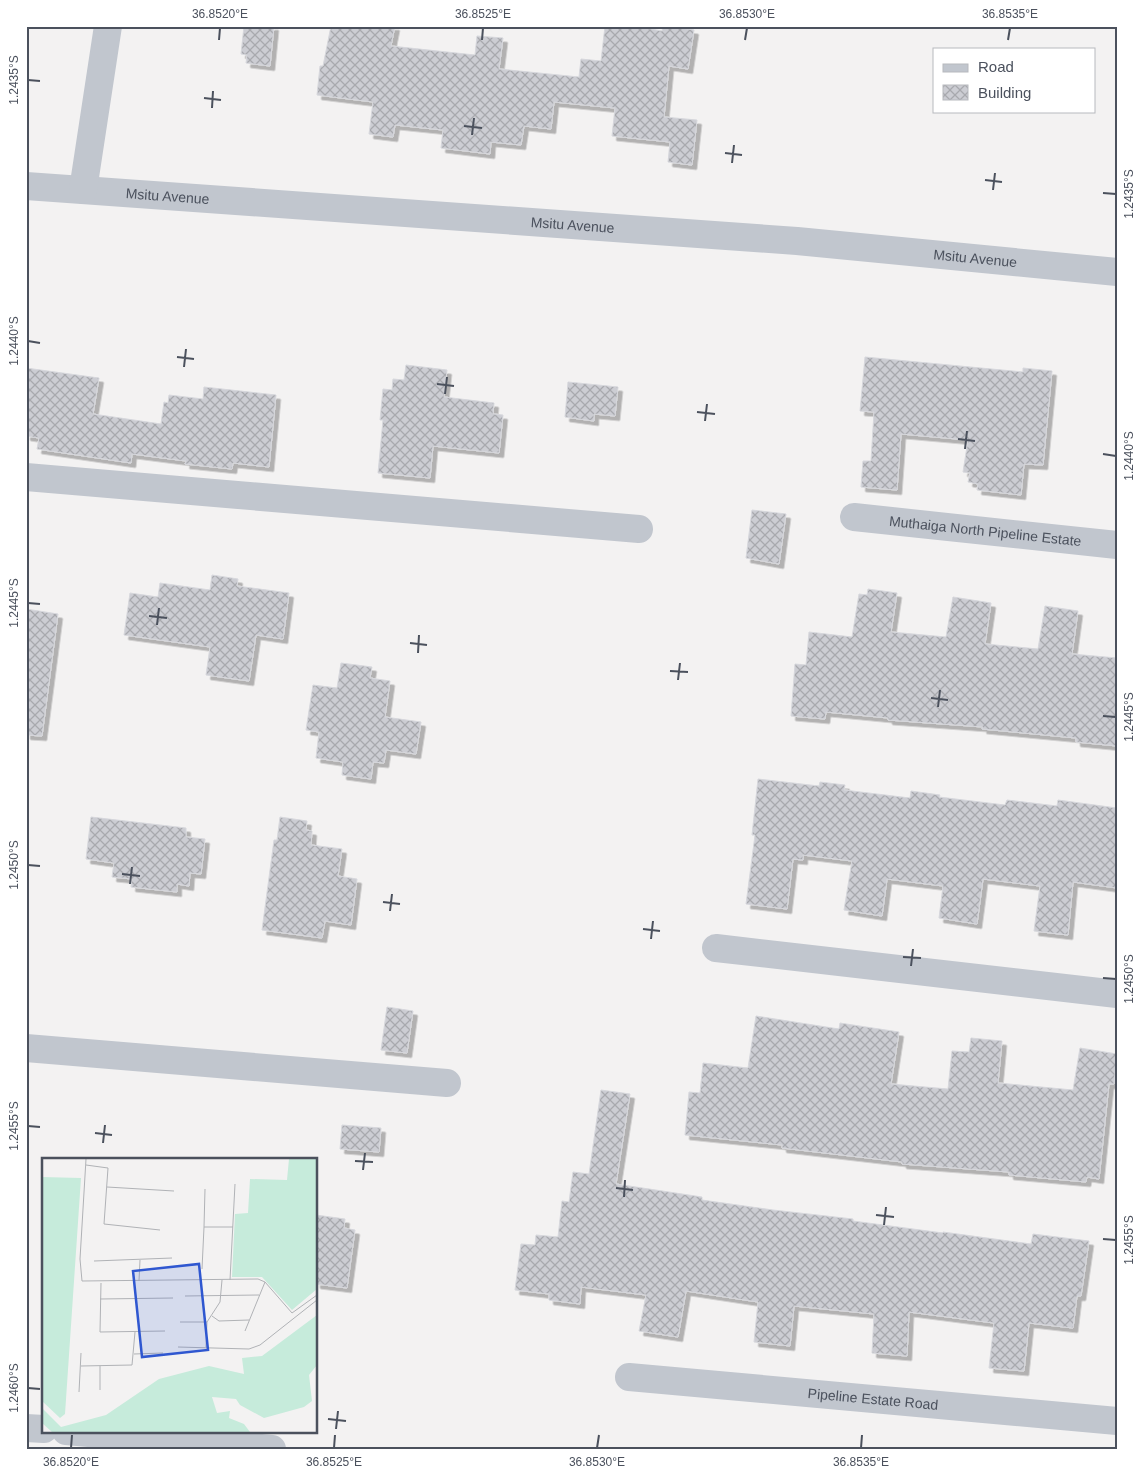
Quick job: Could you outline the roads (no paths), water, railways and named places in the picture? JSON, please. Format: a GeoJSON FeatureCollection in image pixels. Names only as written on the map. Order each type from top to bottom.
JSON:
{"type":"FeatureCollection","features":[{"type":"Feature","properties":{"kind":"street"},"geometry":{"type":"LineString","coordinates":[[83,190],[108,26]]}},
{"type":"Feature","properties":{"kind":"street","name":"Msitu Avenue"},"geometry":{"type":"LineString","coordinates":[[26,186],[797,241],[1117,272]]}},
{"type":"Feature","properties":{"kind":"street"},"geometry":{"type":"LineString","coordinates":[[26,477],[638,529]]}},
{"type":"Feature","properties":{"kind":"street","name":"Muthaiga North Pipeline Estate"},"geometry":{"type":"LineString","coordinates":[[854,517],[1117,545]]}},
{"type":"Feature","properties":{"kind":"street"},"geometry":{"type":"LineString","coordinates":[[716,948],[1117,994]]}},
{"type":"Feature","properties":{"kind":"street"},"geometry":{"type":"LineString","coordinates":[[26,1048],[447,1083]]}},
{"type":"Feature","properties":{"kind":"street","name":"Pipeline Estate Road"},"geometry":{"type":"LineString","coordinates":[[629,1377],[1117,1421]]}},
{"type":"Feature","properties":{"kind":"street"},"geometry":{"type":"LineString","coordinates":[[26,1428],[42,1429]]}},
{"type":"Feature","properties":{"kind":"street"},"geometry":{"type":"LineString","coordinates":[[77,1432],[272,1449]]}}]}
